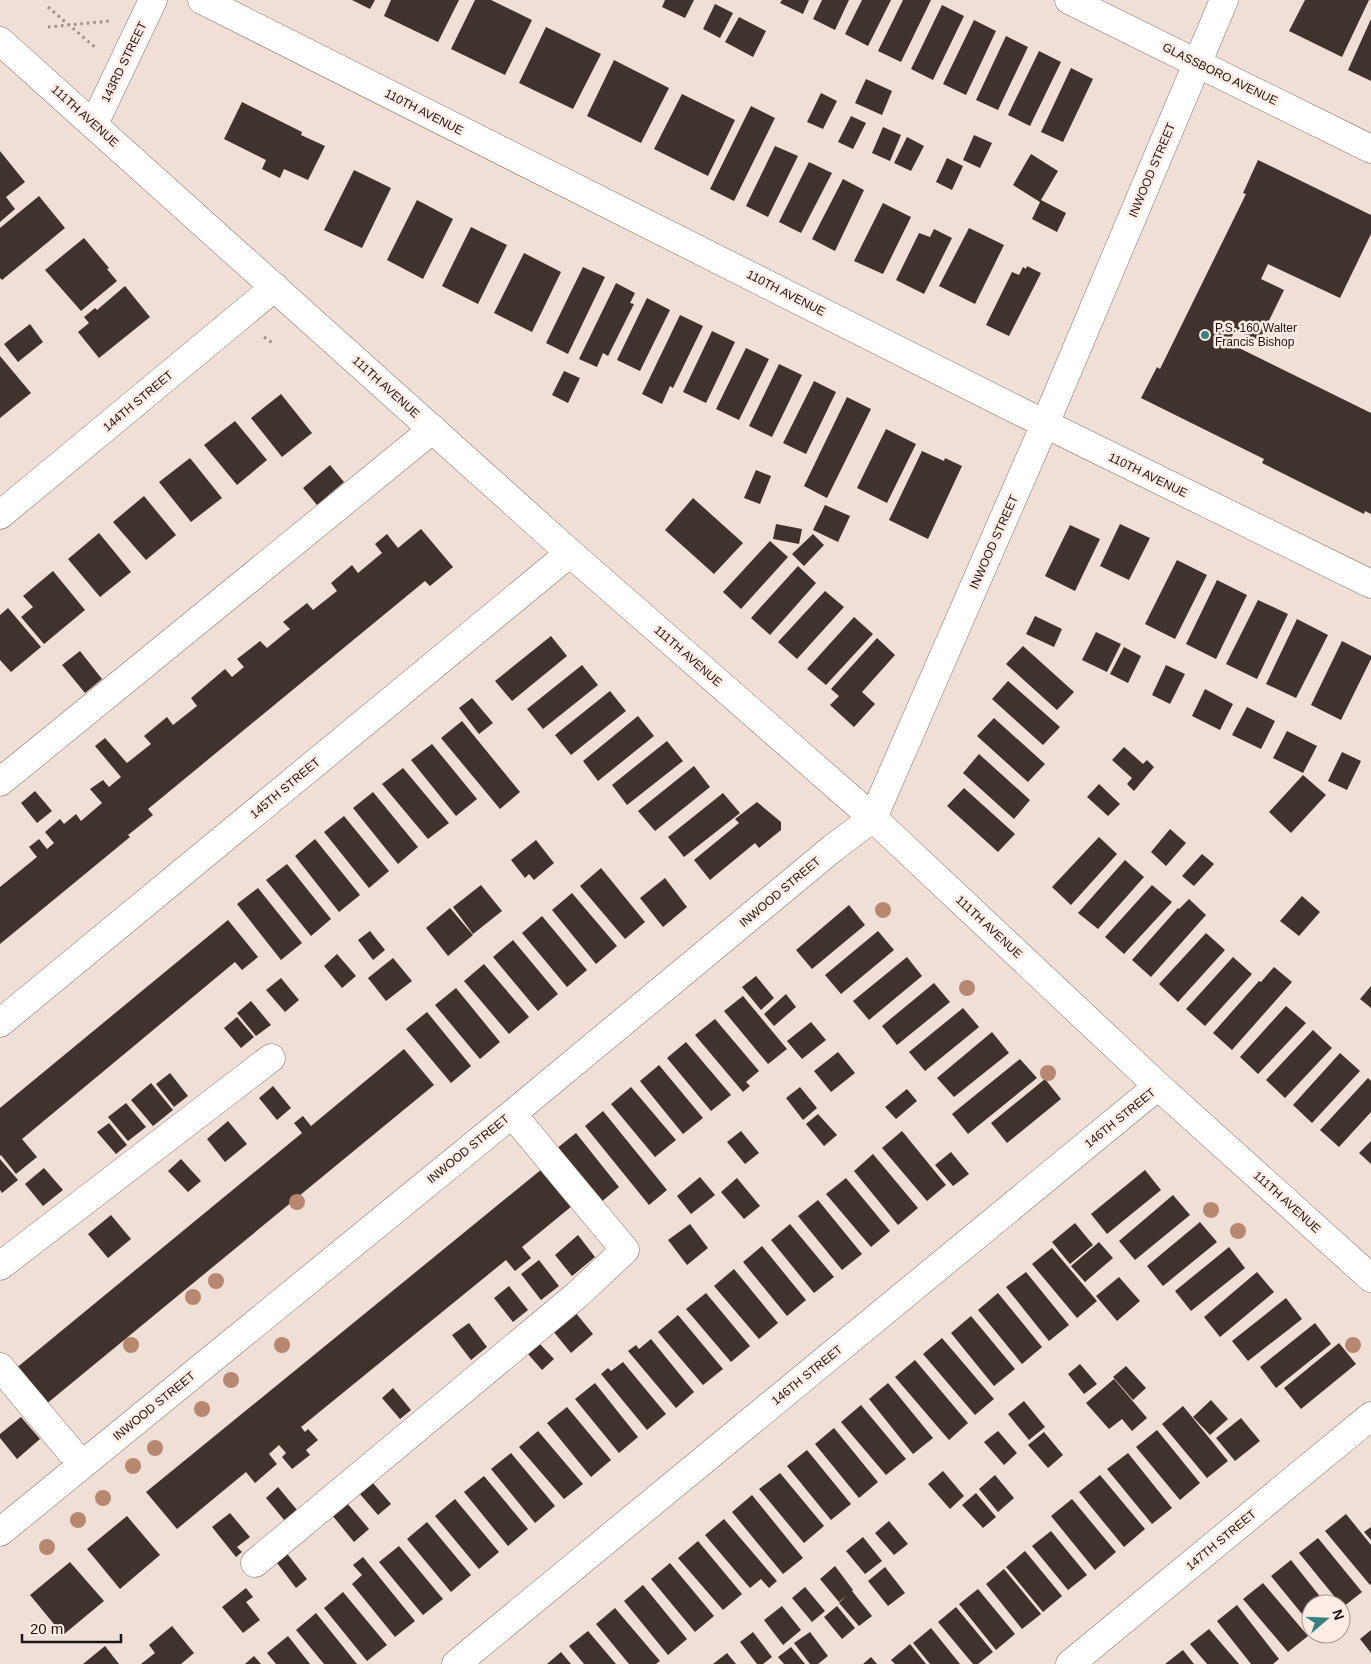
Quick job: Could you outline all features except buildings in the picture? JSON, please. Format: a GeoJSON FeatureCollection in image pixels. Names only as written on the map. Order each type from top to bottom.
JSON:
{"type":"FeatureCollection","features":[{"type":"Feature","properties":{"kind":"street","name":"143RD STREET"},"geometry":{"type":"LineString","coordinates":[[94,124],[154,0]]}},
{"type":"Feature","properties":{"kind":"street","name":"110TH AVENUE"},"geometry":{"type":"LineString","coordinates":[[202,0],[1045,424],[1371,584]]}},
{"type":"Feature","properties":{"kind":"street","name":"GLASSBORO AVENUE"},"geometry":{"type":"LineString","coordinates":[[1069,0],[1371,148]]}},
{"type":"Feature","properties":{"kind":"street","name":"INWOOD STREET"},"geometry":{"type":"LineString","coordinates":[[0,1532],[512,1114],[825,854],[873,818],[1045,424],[1224,0]]}},
{"type":"Feature","properties":{"kind":"street","name":"111TH AVENUE"},"geometry":{"type":"LineString","coordinates":[[0,41],[570,553],[873,818],[1158,1086],[1371,1278]]}},
{"type":"Feature","properties":{"kind":"street","name":"144TH STREET"},"geometry":{"type":"LineString","coordinates":[[0,515],[275,287]]}},
{"type":"Feature","properties":{"kind":"street"},"geometry":{"type":"LineString","coordinates":[[0,782],[433,429]]}},
{"type":"Feature","properties":{"kind":"street","name":"145TH STREET"},"geometry":{"type":"LineString","coordinates":[[0,1023],[570,553]]}},
{"type":"Feature","properties":{"kind":"street"},"geometry":{"type":"LineString","coordinates":[[0,1266],[271,1058]]}},
{"type":"Feature","properties":{"kind":"street","name":"146TH STREET"},"geometry":{"type":"LineString","coordinates":[[456,1664],[1158,1086]]}},
{"type":"Feature","properties":{"kind":"street"},"geometry":{"type":"LineString","coordinates":[[255,1563],[577,1295],[625,1250],[512,1114]]}},
{"type":"Feature","properties":{"kind":"street"},"geometry":{"type":"LineString","coordinates":[[0,1367],[82,1465]]}},
{"type":"Feature","properties":{"kind":"street","name":"147TH STREET"},"geometry":{"type":"LineString","coordinates":[[1070,1664],[1371,1416]]}},
{"type":"Feature","properties":{"kind":"path"},"geometry":{"type":"LineString","coordinates":[[48,8],[99,50]]}},
{"type":"Feature","properties":{"kind":"path"},"geometry":{"type":"LineString","coordinates":[[48,27],[118,20]]}},
{"type":"Feature","properties":{"kind":"path"},"geometry":{"type":"LineString","coordinates":[[261,336],[274,344]]}},
{"type":"Feature","properties":{"kind":"place","name":"P.S. 160 Walter Francis Bishop"},"geometry":{"type":"Point","coordinates":[1205,335]}}]}
